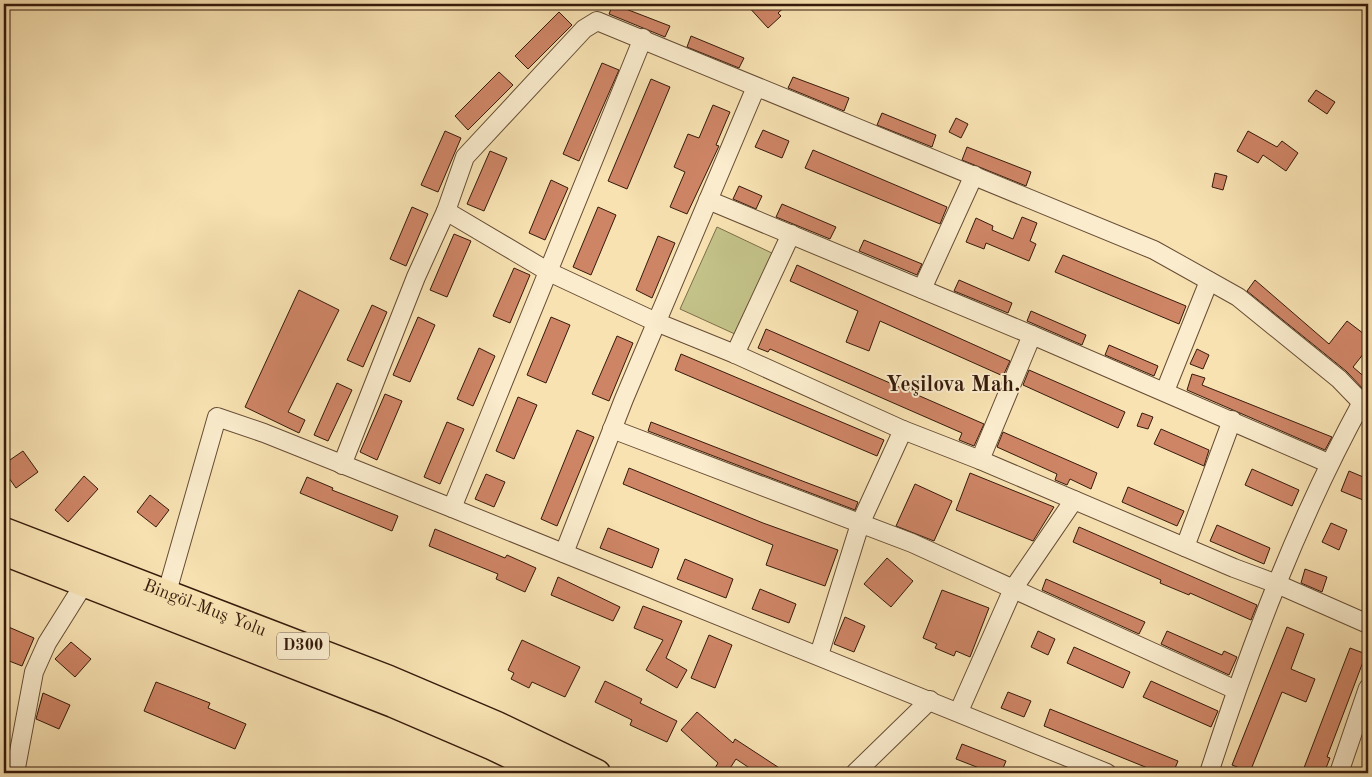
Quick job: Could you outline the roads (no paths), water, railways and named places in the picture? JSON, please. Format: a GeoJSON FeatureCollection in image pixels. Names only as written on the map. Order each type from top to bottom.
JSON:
{"type":"FeatureCollection","features":[{"type":"Feature","properties":{"kind":"highway","name":"Bingöl-Muş Yolu"},"geometry":{"type":"LineString","coordinates":[[4,531],[167,592],[434,698],[497,725],[597,773]]}},
{"type":"Feature","properties":{"kind":"highway","name":"Bingöl-Muş Yolu"},"geometry":{"type":"LineString","coordinates":[[4,552],[393,704],[548,773]]}},
{"type":"Feature","properties":{"kind":"street"},"geometry":{"type":"LineString","coordinates":[[342,465],[416,277],[446,211],[465,158],[584,29],[597,21],[643,38],[1154,250],[1238,298],[1339,379],[1365,405],[1328,464],[1277,584],[1236,690],[1209,773]]}},
{"type":"Feature","properties":{"kind":"street"},"geometry":{"type":"LineString","coordinates":[[452,508],[643,38]]}},
{"type":"Feature","properties":{"kind":"street"},"geometry":{"type":"LineString","coordinates":[[564,554],[612,429],[756,86]]}},
{"type":"Feature","properties":{"kind":"street"},"geometry":{"type":"LineString","coordinates":[[922,289],[974,175]]}},
{"type":"Feature","properties":{"kind":"street"},"geometry":{"type":"LineString","coordinates":[[708,200],[1232,420],[1328,464]]}},
{"type":"Feature","properties":{"kind":"street"},"geometry":{"type":"LineString","coordinates":[[446,211],[548,272],[656,322],[736,354],[903,430],[980,460],[1368,624]]}},
{"type":"Feature","properties":{"kind":"street"},"geometry":{"type":"LineString","coordinates":[[736,354],[791,234]]}},
{"type":"Feature","properties":{"kind":"street"},"geometry":{"type":"LineString","coordinates":[[1165,392],[1209,281]]}},
{"type":"Feature","properties":{"kind":"street"},"geometry":{"type":"LineString","coordinates":[[980,460],[1032,335]]}},
{"type":"Feature","properties":{"kind":"street"},"geometry":{"type":"LineString","coordinates":[[167,592],[217,418],[452,508],[959,711],[1107,773]]}},
{"type":"Feature","properties":{"kind":"street"},"geometry":{"type":"LineString","coordinates":[[1186,547],[1232,420]]}},
{"type":"Feature","properties":{"kind":"street"},"geometry":{"type":"LineString","coordinates":[[612,429],[912,543],[1236,690]]}},
{"type":"Feature","properties":{"kind":"street"},"geometry":{"type":"LineString","coordinates":[[819,655],[860,524],[903,430]]}},
{"type":"Feature","properties":{"kind":"street"},"geometry":{"type":"LineString","coordinates":[[959,711],[1013,589],[1074,500]]}},
{"type":"Feature","properties":{"kind":"street"},"geometry":{"type":"LineString","coordinates":[[15,773],[34,672],[47,643],[84,584]]}},
{"type":"Feature","properties":{"kind":"street"},"geometry":{"type":"LineString","coordinates":[[1339,773],[1368,688]]}},
{"type":"Feature","properties":{"kind":"street"},"geometry":{"type":"LineString","coordinates":[[855,773],[930,700]]}},
{"type":"Feature","properties":{"kind":"district","name":"Yeşilova Mah."},"geometry":{"type":"Point","coordinates":[953,385]}}]}
